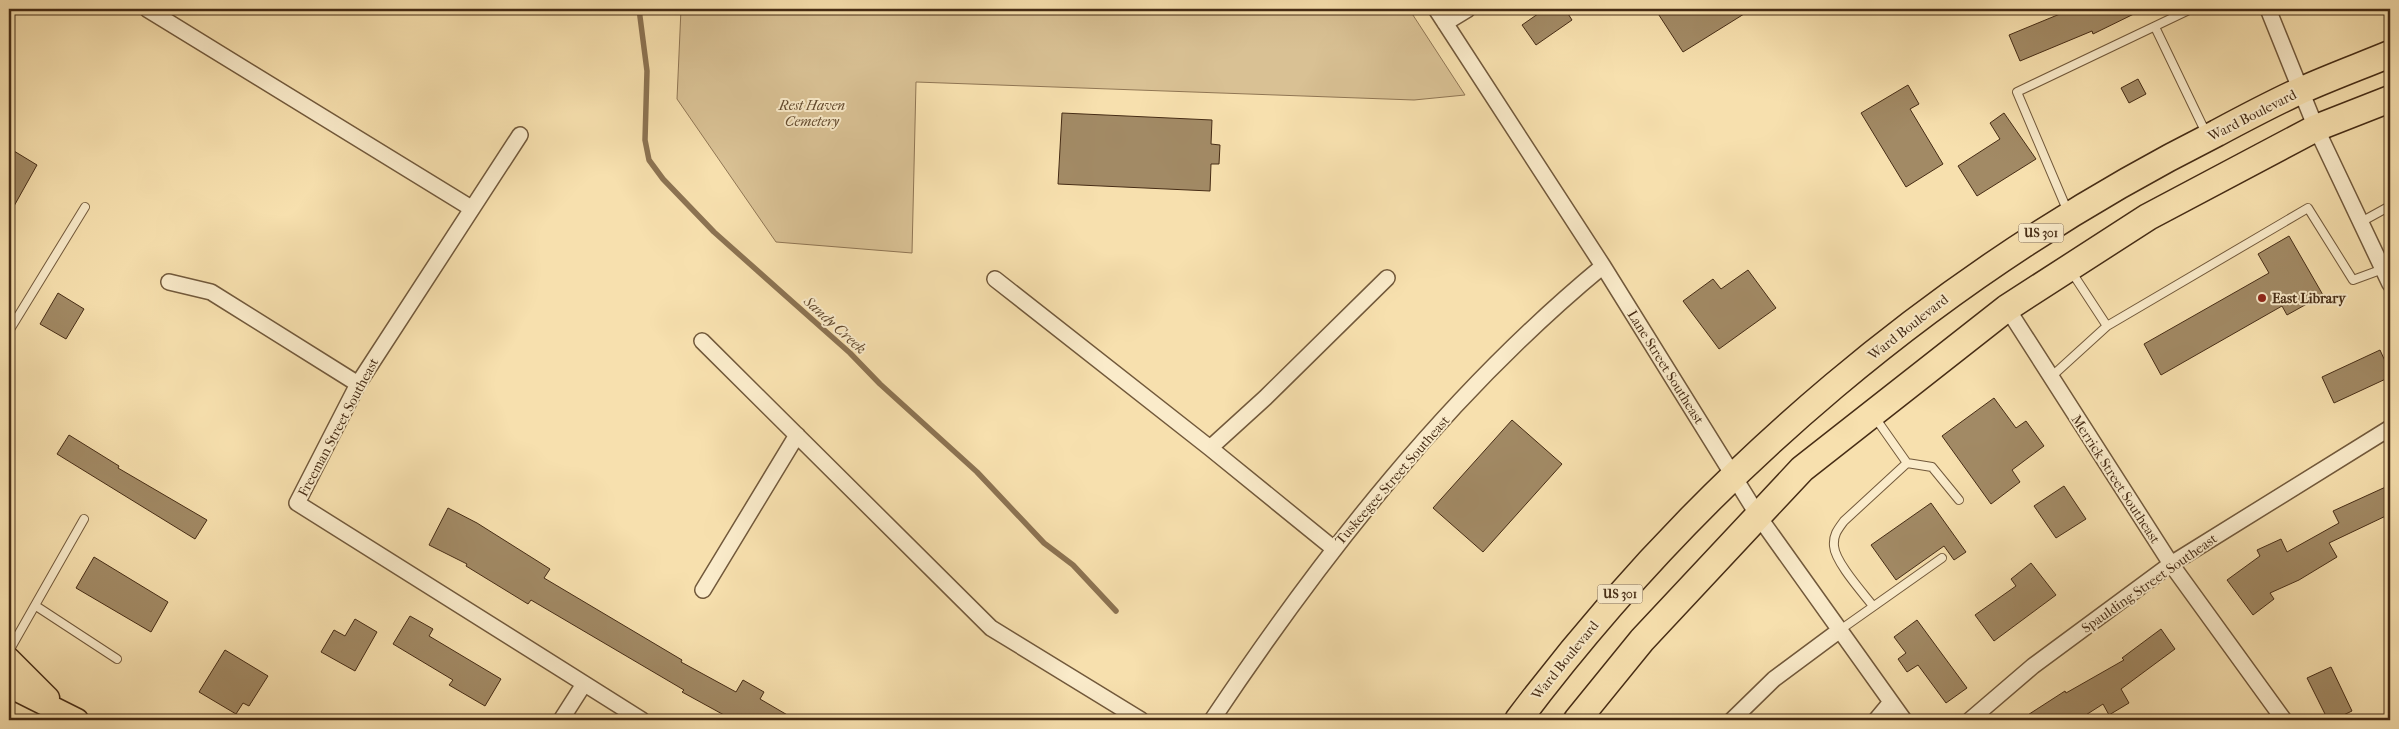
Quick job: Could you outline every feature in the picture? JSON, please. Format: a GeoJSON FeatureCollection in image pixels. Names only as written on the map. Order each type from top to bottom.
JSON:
{"type":"FeatureCollection","features":[{"type":"Feature","properties":{"kind":"highway","name":"Ward Boulevard"},"geometry":{"type":"LineString","coordinates":[[1577,720],[1642,640],[1802,469],[2007,308],[2390,54]]}},
{"type":"Feature","properties":{"kind":"highway","name":"Ward Boulevard"},"geometry":{"type":"LineString","coordinates":[[1518,720],[1605,609],[1677,533],[1796,416],[1935,304],[2026,242],[2148,168],[2208,137],[2308,110],[2390,99]]}},
{"type":"Feature","properties":{"kind":"main road"},"geometry":{"type":"LineString","coordinates":[[9,660],[69,716]]}},
{"type":"Feature","properties":{"kind":"main road"},"geometry":{"type":"LineString","coordinates":[[9,686],[69,716]]}},
{"type":"Feature","properties":{"kind":"street"},"geometry":{"type":"LineString","coordinates":[[147,9],[471,208]]}},
{"type":"Feature","properties":{"kind":"street","name":"Lane Street Southeast"},"geometry":{"type":"LineString","coordinates":[[1436,9],[1603,266],[1759,516],[1904,720]]}},
{"type":"Feature","properties":{"kind":"street"},"geometry":{"type":"LineString","coordinates":[[1445,23],[1468,9]]}},
{"type":"Feature","properties":{"kind":"street"},"geometry":{"type":"LineString","coordinates":[[2268,9],[2308,110],[2390,284]]}},
{"type":"Feature","properties":{"kind":"street","name":"Freeman Street Southeast"},"geometry":{"type":"LineString","coordinates":[[520,135],[358,384],[297,503],[642,720]]}},
{"type":"Feature","properties":{"kind":"street","name":"Tuskeegee Street Southeast"},"geometry":{"type":"LineString","coordinates":[[1212,720],[1333,548],[1433,430],[1558,303],[1603,266]]}},
{"type":"Feature","properties":{"kind":"street"},"geometry":{"type":"LineString","coordinates":[[1210,448],[1265,398],[1387,278]]}},
{"type":"Feature","properties":{"kind":"street"},"geometry":{"type":"LineString","coordinates":[[995,279],[1210,448],[1333,548]]}},
{"type":"Feature","properties":{"kind":"street"},"geometry":{"type":"LineString","coordinates":[[169,282],[211,292],[358,384]]}},
{"type":"Feature","properties":{"kind":"street","name":"Merrick Street Southeast"},"geometry":{"type":"LineString","coordinates":[[2007,308],[2171,564],[2284,720]]}},
{"type":"Feature","properties":{"kind":"street"},"geometry":{"type":"LineString","coordinates":[[702,341],[991,628],[1141,720]]}},
{"type":"Feature","properties":{"kind":"street","name":"Spaulding Street Southeast"},"geometry":{"type":"LineString","coordinates":[[1970,720],[2034,666],[2171,564],[2390,428]]}},
{"type":"Feature","properties":{"kind":"street"},"geometry":{"type":"LineString","coordinates":[[703,590],[797,435]]}},
{"type":"Feature","properties":{"kind":"street"},"geometry":{"type":"LineString","coordinates":[[1732,720],[1774,679],[1840,630]]}},
{"type":"Feature","properties":{"kind":"street"},"geometry":{"type":"LineString","coordinates":[[562,720],[584,684]]}},
{"type":"Feature","properties":{"kind":"street"},"geometry":{"type":"LineString","coordinates":[[1876,720],[1891,702]]}},
{"type":"Feature","properties":{"kind":"lane"},"geometry":{"type":"LineString","coordinates":[[2070,216],[2017,92],[2189,10],[2203,9]]}},
{"type":"Feature","properties":{"kind":"lane"},"geometry":{"type":"LineString","coordinates":[[2155,27],[2208,137]]}},
{"type":"Feature","properties":{"kind":"lane"},"geometry":{"type":"LineString","coordinates":[[2361,222],[2390,206]]}},
{"type":"Feature","properties":{"kind":"lane"},"geometry":{"type":"LineString","coordinates":[[9,331],[85,207]]}},
{"type":"Feature","properties":{"kind":"lane"},"geometry":{"type":"LineString","coordinates":[[2051,377],[2107,326],[2308,208],[2353,280],[2383,269]]}},
{"type":"Feature","properties":{"kind":"lane"},"geometry":{"type":"LineString","coordinates":[[2069,267],[2107,326]]}},
{"type":"Feature","properties":{"kind":"lane"},"geometry":{"type":"LineString","coordinates":[[1872,414],[1908,463],[1932,466],[1959,500]]}},
{"type":"Feature","properties":{"kind":"lane"},"geometry":{"type":"LineString","coordinates":[[1873,606],[1842,563],[1834,547],[1836,532],[1908,463]]}},
{"type":"Feature","properties":{"kind":"lane"},"geometry":{"type":"LineString","coordinates":[[9,650],[36,606],[84,519]]}},
{"type":"Feature","properties":{"kind":"lane"},"geometry":{"type":"LineString","coordinates":[[1840,630],[1942,558]]}},
{"type":"Feature","properties":{"kind":"lane"},"geometry":{"type":"LineString","coordinates":[[36,606],[117,659]]}},
{"type":"Feature","properties":{"kind":"green space","name":"Rest Haven Cemetery"},"geometry":{"type":"Polygon","coordinates":[[[681,9],[1409,9],[1465,95],[1414,100],[916,82],[912,253],[776,242],[677,99],[681,9]]]}},
{"type":"Feature","properties":{"kind":"building"},"geometry":{"type":"Polygon","coordinates":[[[1545,9],[1565,9],[1572,20],[1536,45],[1522,25],[1545,9]]]}},
{"type":"Feature","properties":{"kind":"building"},"geometry":{"type":"Polygon","coordinates":[[[1655,9],[1752,9],[1683,52],[1655,9]]]}},
{"type":"Feature","properties":{"kind":"building"},"geometry":{"type":"Polygon","coordinates":[[[2072,9],[2144,9],[2093,34],[2092,31],[2020,61],[2009,35],[2072,9]]]}},
{"type":"Feature","properties":{"kind":"building"},"geometry":{"type":"Polygon","coordinates":[[[2138,79],[2146,94],[2129,103],[2121,88],[2138,79]]]}},
{"type":"Feature","properties":{"kind":"building"},"geometry":{"type":"Polygon","coordinates":[[[1908,85],[1919,104],[1910,109],[1943,164],[1906,187],[1861,113],[1908,85]]]}},
{"type":"Feature","properties":{"kind":"building"},"geometry":{"type":"Polygon","coordinates":[[[1062,113],[1212,120],[1211,144],[1220,145],[1219,164],[1211,164],[1210,191],[1058,184],[1062,113]]]}},
{"type":"Feature","properties":{"kind":"building"},"geometry":{"type":"Polygon","coordinates":[[[2004,113],[2036,159],[1977,196],[1958,166],[2000,139],[1990,123],[2004,113]]]}},
{"type":"Feature","properties":{"kind":"building"},"geometry":{"type":"Polygon","coordinates":[[[9,148],[37,165],[9,215],[9,148]]]}},
{"type":"Feature","properties":{"kind":"building"},"geometry":{"type":"Polygon","coordinates":[[[2289,236],[2323,295],[2287,315],[2282,306],[2161,375],[2144,344],[2269,273],[2258,254],[2289,236]]]}},
{"type":"Feature","properties":{"kind":"building"},"geometry":{"type":"Polygon","coordinates":[[[1748,270],[1776,308],[1719,349],[1683,301],[1713,279],[1721,289],[1748,270]]]}},
{"type":"Feature","properties":{"kind":"building"},"geometry":{"type":"Polygon","coordinates":[[[58,293],[84,309],[66,339],[40,324],[58,293]]]}},
{"type":"Feature","properties":{"kind":"building"},"geometry":{"type":"Polygon","coordinates":[[[2380,350],[2390,372],[2390,377],[2334,403],[2322,377],[2380,350]]]}},
{"type":"Feature","properties":{"kind":"building"},"geometry":{"type":"Polygon","coordinates":[[[1994,398],[2016,428],[2026,421],[2044,446],[2012,470],[2020,482],[1991,504],[1942,436],[1994,398]]]}},
{"type":"Feature","properties":{"kind":"building"},"geometry":{"type":"Polygon","coordinates":[[[1512,420],[1562,464],[1483,552],[1433,508],[1512,420]]]}},
{"type":"Feature","properties":{"kind":"building"},"geometry":{"type":"Polygon","coordinates":[[[69,435],[119,466],[118,468],[207,520],[195,539],[57,454],[69,435]]]}},
{"type":"Feature","properties":{"kind":"building"},"geometry":{"type":"Polygon","coordinates":[[[2390,485],[2390,514],[2329,543],[2337,557],[2299,580],[2270,593],[2274,599],[2253,615],[2227,580],[2260,556],[2257,550],[2281,539],[2287,552],[2339,523],[2333,511],[2390,485]]]}},
{"type":"Feature","properties":{"kind":"building"},"geometry":{"type":"Polygon","coordinates":[[[2064,486],[2086,519],[2056,538],[2034,506],[2064,486]]]}},
{"type":"Feature","properties":{"kind":"building"},"geometry":{"type":"Polygon","coordinates":[[[1931,503],[1966,552],[1954,560],[1944,546],[1896,580],[1871,545],[1931,503]]]}},
{"type":"Feature","properties":{"kind":"building"},"geometry":{"type":"Polygon","coordinates":[[[448,508],[477,523],[550,569],[544,578],[682,660],[681,662],[736,692],[743,680],[764,692],[760,699],[796,720],[721,720],[724,715],[682,692],[684,690],[531,600],[528,604],[466,566],[467,564],[429,545],[448,508]]]}},
{"type":"Feature","properties":{"kind":"building"},"geometry":{"type":"Polygon","coordinates":[[[94,557],[168,602],[151,632],[76,588],[94,557]]]}},
{"type":"Feature","properties":{"kind":"building"},"geometry":{"type":"Polygon","coordinates":[[[2031,563],[2056,595],[1994,641],[1975,615],[2016,586],[2011,579],[2031,563]]]}},
{"type":"Feature","properties":{"kind":"building"},"geometry":{"type":"Polygon","coordinates":[[[410,616],[433,629],[429,636],[501,679],[485,706],[449,685],[453,680],[393,644],[410,616]]]}},
{"type":"Feature","properties":{"kind":"building"},"geometry":{"type":"Polygon","coordinates":[[[355,619],[377,632],[355,671],[321,652],[334,630],[345,636],[355,619]]]}},
{"type":"Feature","properties":{"kind":"building"},"geometry":{"type":"Polygon","coordinates":[[[1917,620],[1967,688],[1946,703],[1918,665],[1907,672],[1898,659],[1906,653],[1894,637],[1917,620]]]}},
{"type":"Feature","properties":{"kind":"building"},"geometry":{"type":"Polygon","coordinates":[[[2161,629],[2175,649],[2121,689],[2129,703],[2109,715],[2103,704],[2078,720],[2020,720],[2065,691],[2066,693],[2124,660],[2122,658],[2161,629]]]}},
{"type":"Feature","properties":{"kind":"building"},"geometry":{"type":"Polygon","coordinates":[[[225,650],[268,676],[249,706],[243,703],[236,714],[199,692],[225,650]]]}},
{"type":"Feature","properties":{"kind":"building"},"geometry":{"type":"Polygon","coordinates":[[[2331,667],[2352,711],[2333,720],[2328,720],[2307,678],[2331,667]]]}},
{"type":"Feature","properties":{"kind":"waterway","name":"Sandy Creek"},"geometry":{"type":"LineString","coordinates":[[639,9],[647,71],[645,140],[649,160],[663,179],[714,232],[850,353],[880,384],[977,472],[1044,543],[1073,565],[1116,611]]}},
{"type":"Feature","properties":{"kind":"place","name":"East Library"},"geometry":{"type":"Point","coordinates":[2262,298]}}]}
